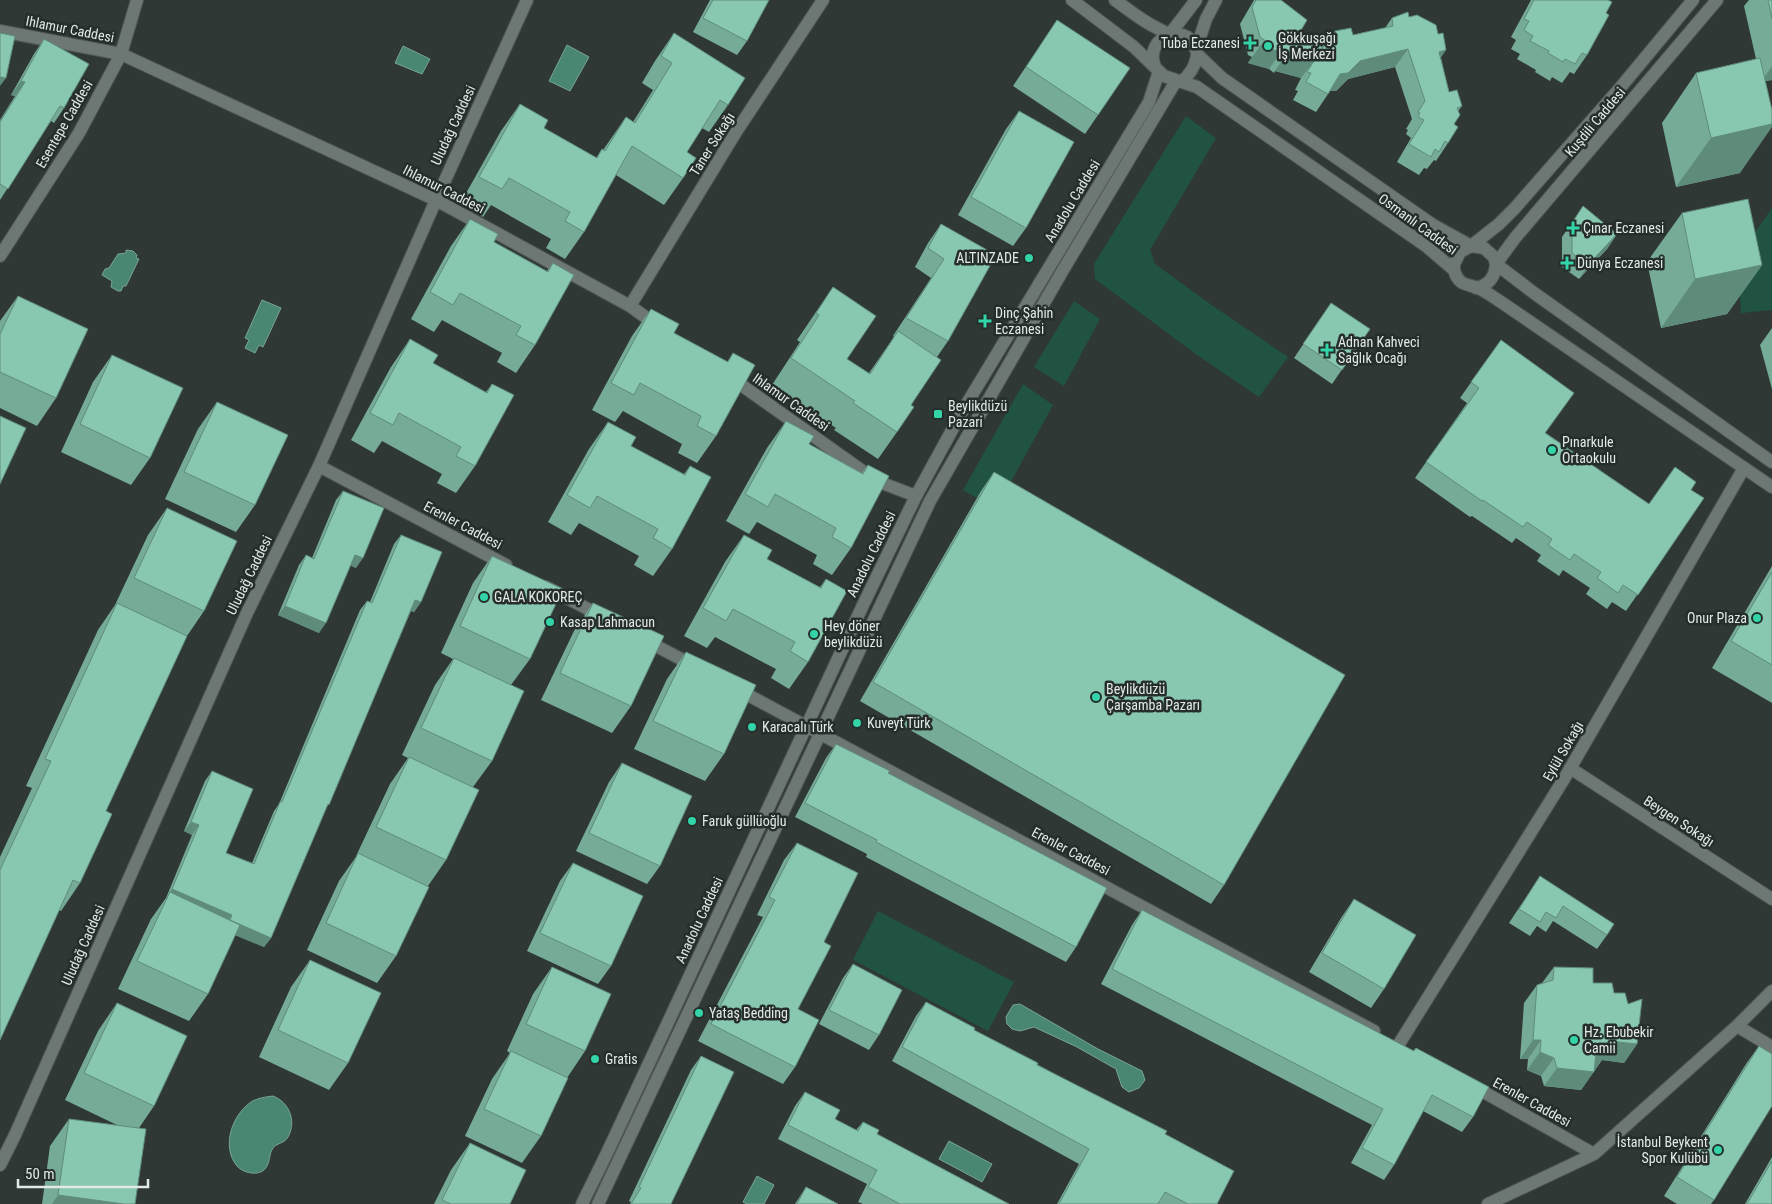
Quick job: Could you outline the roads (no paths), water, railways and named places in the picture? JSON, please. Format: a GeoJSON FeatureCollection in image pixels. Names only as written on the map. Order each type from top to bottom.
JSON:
{"type":"FeatureCollection","features":[{"type":"Feature","properties":{"kind":"street","name":"Esentepe Caddesi"},"geometry":{"type":"LineString","coordinates":[[0,256],[79,133],[121,54],[137,0]]}},
{"type":"Feature","properties":{"kind":"street","name":"Uludağ Caddesi"},"geometry":{"type":"LineString","coordinates":[[0,1165],[16,1135],[247,613],[319,466],[436,200],[527,0]]}},
{"type":"Feature","properties":{"kind":"street","name":"Taner Sokağı"},"geometry":{"type":"LineString","coordinates":[[630,306],[736,132],[823,0]]}},
{"type":"Feature","properties":{"kind":"street","name":"Osmanlı Caddesi"},"geometry":{"type":"LineString","coordinates":[[1072,0],[1134,47],[1164,76],[1197,88],[1426,246],[1454,270],[1459,281],[1464,285],[1476,288],[1498,300],[1772,487]]}},
{"type":"Feature","properties":{"kind":"street","name":"Osmanlı Caddesi"},"geometry":{"type":"LineString","coordinates":[[1116,0],[1144,20],[1170,34],[1176,34],[1189,39],[1196,52],[1222,78],[1433,225],[1471,246],[1484,248],[1490,252],[1496,264],[1534,293],[1772,462]]}},
{"type":"Feature","properties":{"kind":"street"},"geometry":{"type":"LineString","coordinates":[[1157,69],[1153,60],[1154,47],[1163,37],[1170,34],[1196,0]]}},
{"type":"Feature","properties":{"kind":"street"},"geometry":{"type":"LineString","coordinates":[[1179,81],[1192,71],[1196,65],[1196,52],[1206,19],[1216,0]]}},
{"type":"Feature","properties":{"kind":"street","name":"Kuşdili Caddesi"},"geometry":{"type":"LineString","coordinates":[[1471,246],[1499,224],[1515,208],[1620,88],[1693,0]]}},
{"type":"Feature","properties":{"kind":"street","name":"Kuşdili Caddesi"},"geometry":{"type":"LineString","coordinates":[[1496,264],[1515,238],[1717,0]]}},
{"type":"Feature","properties":{"kind":"street","name":"Ihlamur Caddesi"},"geometry":{"type":"LineString","coordinates":[[0,31],[121,54],[436,200],[630,306],[670,334]]}},
{"type":"Feature","properties":{"kind":"street","name":"Anadolu Caddesi"},"geometry":{"type":"LineString","coordinates":[[582,1204],[916,496],[963,410],[1149,102],[1157,69]]}},
{"type":"Feature","properties":{"kind":"street","name":"Anadolu Caddesi"},"geometry":{"type":"LineString","coordinates":[[598,1204],[930,502],[1063,270],[1179,81]]}},
{"type":"Feature","properties":{"kind":"street"},"geometry":{"type":"LineString","coordinates":[[1454,270],[1454,264],[1460,252],[1471,246]]}},
{"type":"Feature","properties":{"kind":"street"},"geometry":{"type":"LineString","coordinates":[[1052,263],[1063,270]]}},
{"type":"Feature","properties":{"kind":"street"},"geometry":{"type":"LineString","coordinates":[[1476,288],[1488,282],[1496,271],[1496,264]]}},
{"type":"Feature","properties":{"kind":"street","name":"Ihlamur Caddesi"},"geometry":{"type":"LineString","coordinates":[[718,368],[861,470],[882,483],[930,502]]}},
{"type":"Feature","properties":{"kind":"street","name":"Erenler Caddesi"},"geometry":{"type":"LineString","coordinates":[[319,466],[515,570]]}},
{"type":"Feature","properties":{"kind":"street","name":"Eylül Sokağı"},"geometry":{"type":"LineString","coordinates":[[1395,1042],[1570,768],[1744,468]]}},
{"type":"Feature","properties":{"kind":"street"},"geometry":{"type":"LineString","coordinates":[[532,579],[610,621]]}},
{"type":"Feature","properties":{"kind":"street"},"geometry":{"type":"LineString","coordinates":[[636,635],[705,672]]}},
{"type":"Feature","properties":{"kind":"street","name":"Erenler Caddesi"},"geometry":{"type":"LineString","coordinates":[[723,681],[1395,1042]]}},
{"type":"Feature","properties":{"kind":"street","name":"Beygen Sokağı"},"geometry":{"type":"LineString","coordinates":[[1570,768],[1772,899]]}},
{"type":"Feature","properties":{"kind":"street"},"geometry":{"type":"LineString","coordinates":[[1488,1204],[1594,1154],[1737,1026],[1772,992]]}},
{"type":"Feature","properties":{"kind":"street"},"geometry":{"type":"LineString","coordinates":[[1737,1026],[1772,1047]]}},
{"type":"Feature","properties":{"kind":"street","name":"Erenler Caddesi"},"geometry":{"type":"LineString","coordinates":[[1458,1078],[1594,1154]]}},
{"type":"Feature","properties":{"kind":"place","name":"Tuba Eczanesi"},"geometry":{"type":"Point","coordinates":[1250,43]}},
{"type":"Feature","properties":{"kind":"place","name":"Gökkuşağı İş Merkezi"},"geometry":{"type":"Point","coordinates":[1268,46]}},
{"type":"Feature","properties":{"kind":"place","name":"Çınar Eczanesi"},"geometry":{"type":"Point","coordinates":[1573,228]}},
{"type":"Feature","properties":{"kind":"place","name":"ALTINZADE"},"geometry":{"type":"Point","coordinates":[1029,258]}},
{"type":"Feature","properties":{"kind":"place","name":"Dünya Eczanesi"},"geometry":{"type":"Point","coordinates":[1567,263]}},
{"type":"Feature","properties":{"kind":"place","name":"Dinç Şahin Eczanesi"},"geometry":{"type":"Point","coordinates":[985,321]}},
{"type":"Feature","properties":{"kind":"place","name":"Adnan Kahveci Sağlık Ocağı"},"geometry":{"type":"Point","coordinates":[1327,350]}},
{"type":"Feature","properties":{"kind":"place","name":"Beylikdüzü Pazari"},"geometry":{"type":"Point","coordinates":[938,414]}},
{"type":"Feature","properties":{"kind":"place","name":"Pınarkule Ortaokulu"},"geometry":{"type":"Point","coordinates":[1552,450]}},
{"type":"Feature","properties":{"kind":"place","name":"GALA KOKOREÇ"},"geometry":{"type":"Point","coordinates":[484,597]}},
{"type":"Feature","properties":{"kind":"place","name":"Onur Plaza"},"geometry":{"type":"Point","coordinates":[1757,618]}},
{"type":"Feature","properties":{"kind":"place","name":"Kasap Lahmacun"},"geometry":{"type":"Point","coordinates":[550,622]}},
{"type":"Feature","properties":{"kind":"place","name":"Hey döner beylikdüzü"},"geometry":{"type":"Point","coordinates":[814,634]}},
{"type":"Feature","properties":{"kind":"place","name":"Beylikdüzü Çarşamba Pazarı"},"geometry":{"type":"Point","coordinates":[1096,697]}},
{"type":"Feature","properties":{"kind":"place","name":"Kuveyt Türk"},"geometry":{"type":"Point","coordinates":[857,723]}},
{"type":"Feature","properties":{"kind":"place","name":"Karacalı Türk"},"geometry":{"type":"Point","coordinates":[752,727]}},
{"type":"Feature","properties":{"kind":"place","name":"Faruk güllüoğlu"},"geometry":{"type":"Point","coordinates":[692,821]}},
{"type":"Feature","properties":{"kind":"place","name":"Yataş Bedding"},"geometry":{"type":"Point","coordinates":[699,1013]}},
{"type":"Feature","properties":{"kind":"place","name":"Hz. Ebubekir Camii"},"geometry":{"type":"Point","coordinates":[1574,1040]}},
{"type":"Feature","properties":{"kind":"place","name":"Gratis"},"geometry":{"type":"Point","coordinates":[595,1059]}},
{"type":"Feature","properties":{"kind":"place","name":"İstanbul Beykent Spor Kulübü"},"geometry":{"type":"Point","coordinates":[1718,1150]}}]}
